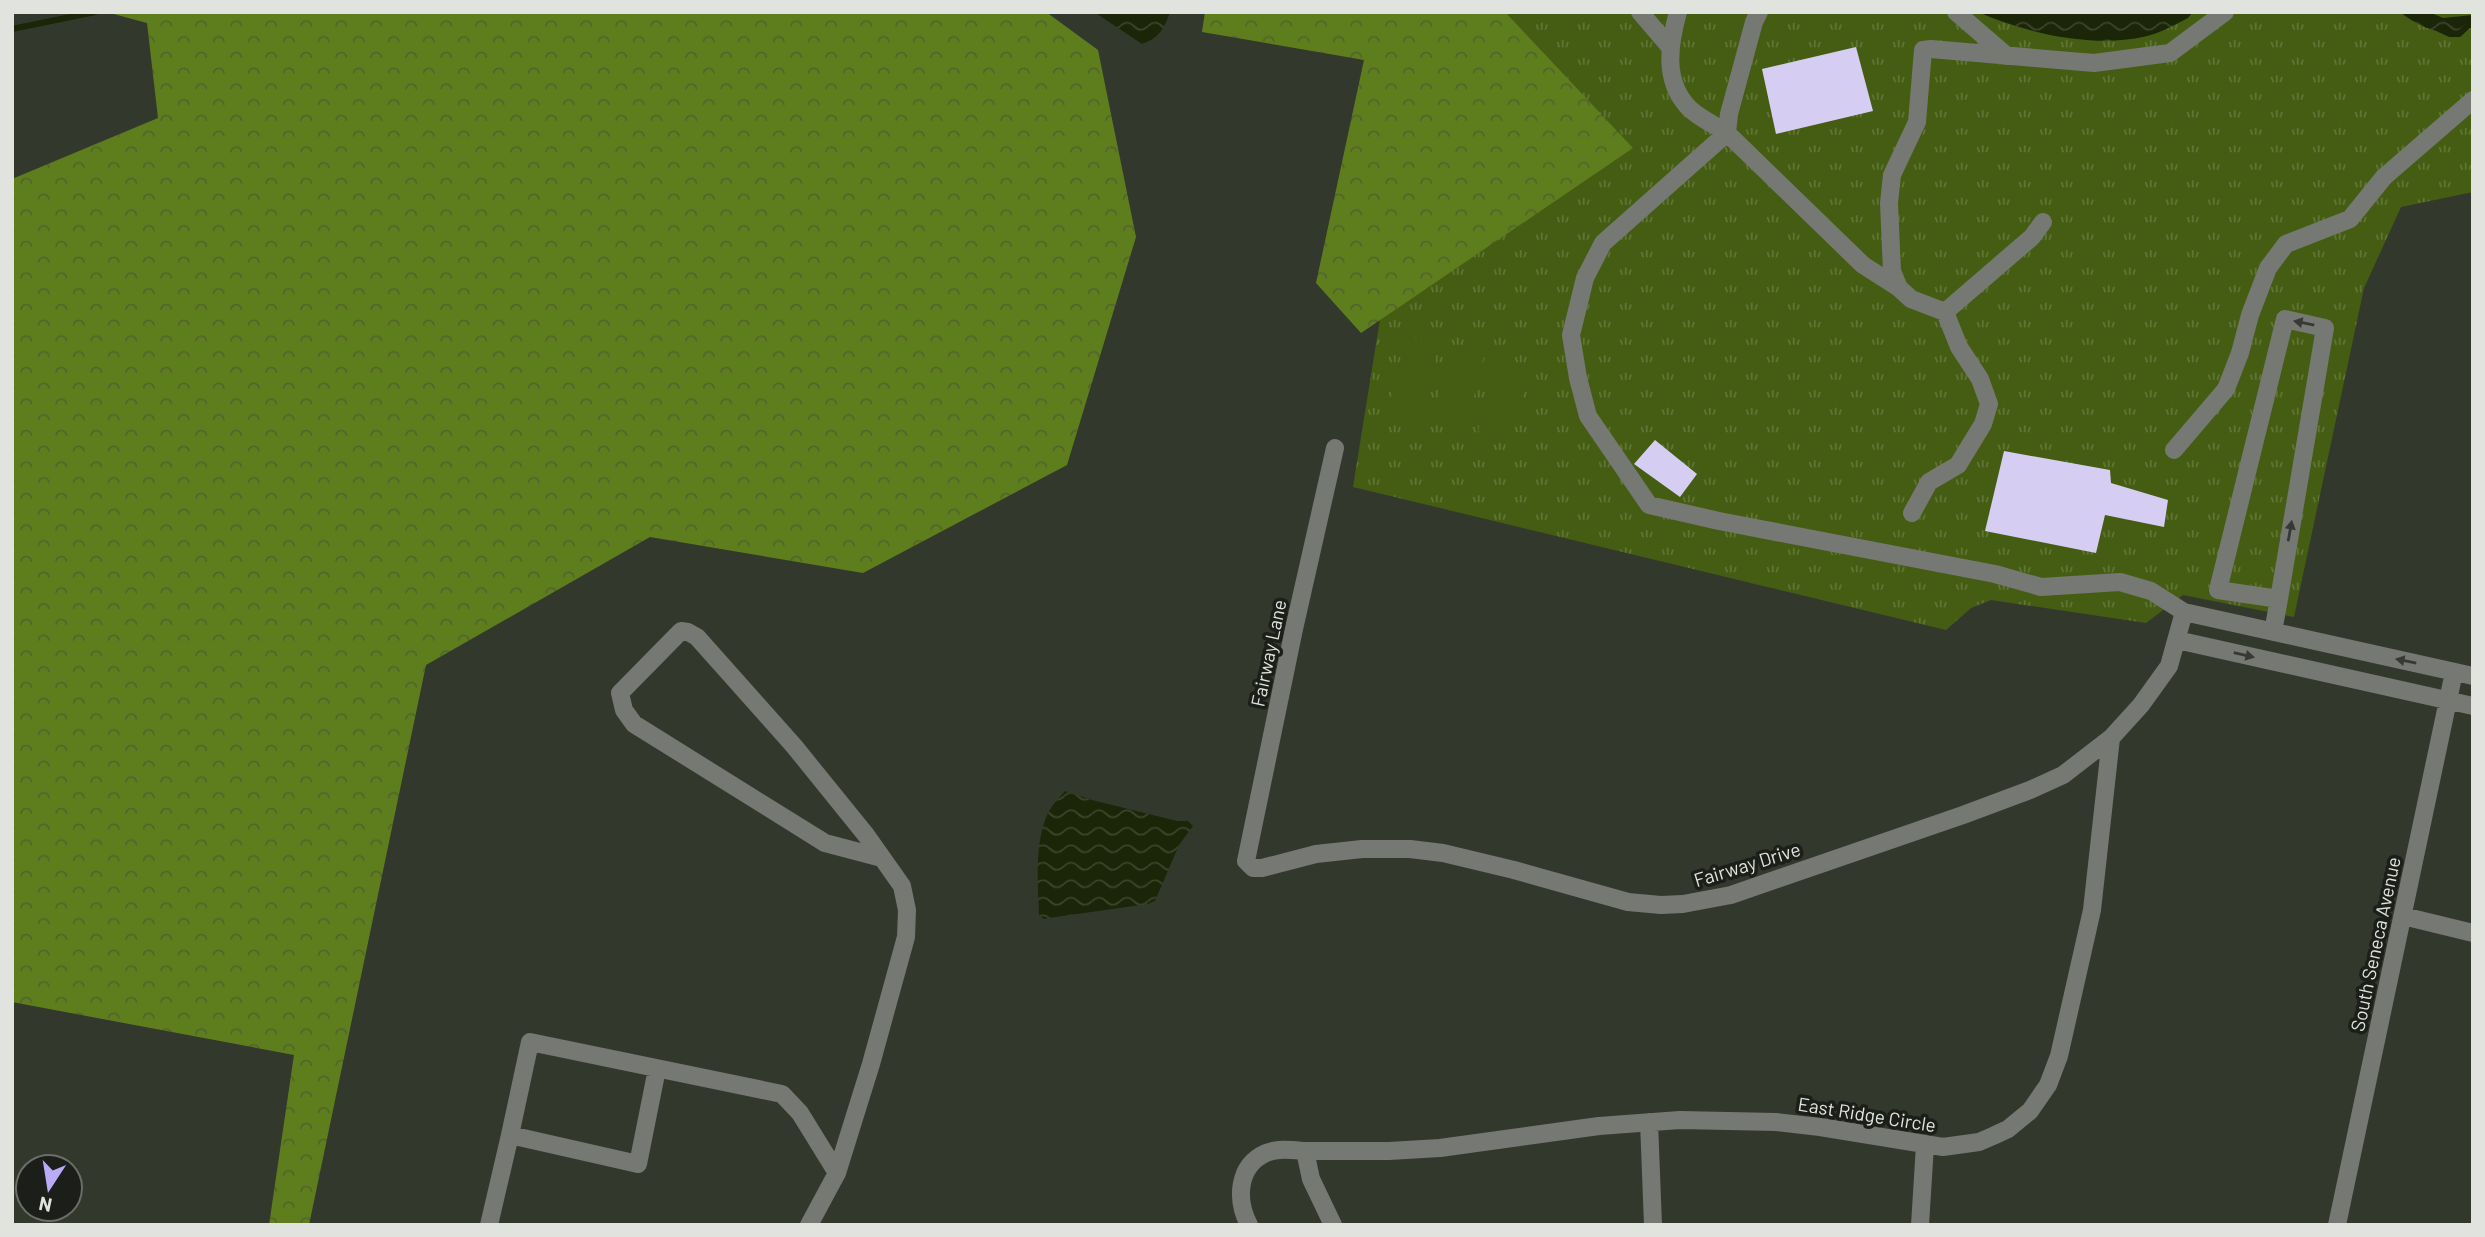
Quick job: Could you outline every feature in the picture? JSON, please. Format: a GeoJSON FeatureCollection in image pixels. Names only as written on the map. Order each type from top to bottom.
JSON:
{"type":"FeatureCollection","features":[{"type":"Feature","properties":{"kind":"street"},"geometry":{"type":"LineString","coordinates":[[1640,12],[1670,46]]}},
{"type":"Feature","properties":{"kind":"street"},"geometry":{"type":"LineString","coordinates":[[1678,12],[1670,46],[1670,67],[1677,91],[1690,109],[1727,133],[1863,265],[1899,288],[1910,299],[1945,312],[1959,347],[1980,379],[1989,404],[1983,424],[1958,465],[1929,482],[1912,513]]}},
{"type":"Feature","properties":{"kind":"street"},"geometry":{"type":"LineString","coordinates":[[1759,12],[1729,114],[1727,133],[1603,243],[1585,278],[1571,335],[1578,379],[1588,416],[1649,505],[1719,521],[1995,573],[2041,587],[2120,582],[2151,590],[2184,612],[2473,676]]}},
{"type":"Feature","properties":{"kind":"street"},"geometry":{"type":"LineString","coordinates":[[1956,12],[2007,56]]}},
{"type":"Feature","properties":{"kind":"street"},"geometry":{"type":"LineString","coordinates":[[1899,288],[1892,271],[1889,203],[1892,175],[1917,122],[1923,50],[2094,63],[2170,53],[2225,12]]}},
{"type":"Feature","properties":{"kind":"street"},"geometry":{"type":"LineString","coordinates":[[2174,450],[2226,389],[2267,268],[2286,244],[2350,219],[2384,177],[2473,100]]}},
{"type":"Feature","properties":{"kind":"street"},"geometry":{"type":"LineString","coordinates":[[1945,312],[2032,237],[2043,222]]}},
{"type":"Feature","properties":{"kind":"street"},"geometry":{"type":"LineString","coordinates":[[2273,632],[2279,599],[2325,327],[2285,319],[2218,590],[2279,599]]}},
{"type":"Feature","properties":{"kind":"street","name":"Fairway Lane"},"geometry":{"type":"LineString","coordinates":[[1251,867],[1247,860],[1294,629],[1335,448]]}},
{"type":"Feature","properties":{"kind":"street"},"geometry":{"type":"LineString","coordinates":[[2184,612],[2177,640],[2473,706]]}},
{"type":"Feature","properties":{"kind":"street"},"geometry":{"type":"LineString","coordinates":[[809,1225],[837,1173],[906,937],[907,909],[902,886],[882,858],[794,746],[697,637],[681,631],[620,693],[624,710],[634,724],[825,843],[882,858]]}},
{"type":"Feature","properties":{"kind":"street","name":"Fairway Drive"},"geometry":{"type":"LineString","coordinates":[[1251,867],[1262,868],[1316,855],[1362,849],[1410,849],[1443,853],[1502,867],[1628,902],[1661,905],[1707,901],[1731,895],[2030,790],[2072,769],[2111,738],[2141,705],[2169,666],[2177,640]]}},
{"type":"Feature","properties":{"kind":"street"},"geometry":{"type":"LineString","coordinates":[[2319,672],[2325,643]]}},
{"type":"Feature","properties":{"kind":"street","name":"South Seneca Avenue"},"geometry":{"type":"LineString","coordinates":[[2337,1225],[2454,672]]}},
{"type":"Feature","properties":{"kind":"street","name":"East Ridge Circle"},"geometry":{"type":"LineString","coordinates":[[1249,1225],[1243,1213],[1240,1196],[1242,1180],[1249,1166],[1265,1153],[1277,1150],[1389,1151],[1440,1148],[1649,1122],[1776,1122],[1870,1133],[1925,1145],[1962,1146],[2008,1129],[2030,1111],[2048,1086],[2059,1056],[2092,910],[2111,738]]}},
{"type":"Feature","properties":{"kind":"street"},"geometry":{"type":"LineString","coordinates":[[2403,916],[2473,933]]}},
{"type":"Feature","properties":{"kind":"street"},"geometry":{"type":"LineString","coordinates":[[489,1225],[530,1042],[782,1094],[800,1113],[837,1173]]}},
{"type":"Feature","properties":{"kind":"street"},"geometry":{"type":"LineString","coordinates":[[510,1135],[638,1164],[657,1069]]}},
{"type":"Feature","properties":{"kind":"street"},"geometry":{"type":"LineString","coordinates":[[1649,1122],[1653,1225]]}},
{"type":"Feature","properties":{"kind":"street"},"geometry":{"type":"LineString","coordinates":[[1920,1225],[1925,1145]]}},
{"type":"Feature","properties":{"kind":"street"},"geometry":{"type":"LineString","coordinates":[[1305,1151],[1311,1179],[1334,1225]]}},
{"type":"Feature","properties":{"kind":"green space"},"geometry":{"type":"Polygon","coordinates":[[[106,12],[1046,12],[1098,50],[1136,237],[1067,465],[863,573],[650,537],[426,665],[309,1225],[269,1225],[294,1055],[12,1002],[12,179],[158,118],[147,23],[106,12]]]}},
{"type":"Feature","properties":{"kind":"green space"},"geometry":{"type":"Polygon","coordinates":[[[1205,12],[1505,12],[1633,148],[1361,333],[1316,283],[1364,60],[1202,32],[1205,12]]]}},
{"type":"Feature","properties":{"kind":"green space"},"geometry":{"type":"Polygon","coordinates":[[[1456,12],[2473,12],[2473,192],[2401,207],[2364,288],[2294,617],[2183,595],[2146,623],[1991,600],[1971,608],[1946,630],[1353,487],[1380,319],[1456,12]]]}},
{"type":"Feature","properties":{"kind":"green space"},"geometry":{"type":"Polygon","coordinates":[[[1406,336],[1439,344],[1421,417],[1388,409],[1406,336]]]}},
{"type":"Feature","properties":{"kind":"green space"},"geometry":{"type":"Polygon","coordinates":[[[1450,348],[1484,356],[1466,429],[1432,421],[1450,348]]]}},
{"type":"Feature","properties":{"kind":"green space"},"geometry":{"type":"Polygon","coordinates":[[[1496,358],[1529,366],[1511,439],[1478,431],[1496,358]]]}},
{"type":"Feature","properties":{"kind":"water"},"geometry":{"type":"Polygon","coordinates":[[[1094,12],[1170,12],[1160,32],[1142,44],[1094,12]]]}},
{"type":"Feature","properties":{"kind":"water"},"geometry":{"type":"Polygon","coordinates":[[[1978,12],[2193,12],[2188,18],[2149,36],[2102,41],[2038,32],[1978,12]]]}},
{"type":"Feature","properties":{"kind":"water"},"geometry":{"type":"Polygon","coordinates":[[[2400,12],[2429,12],[2443,18],[2473,15],[2473,27],[2444,32],[2426,28],[2400,12]]]}},
{"type":"Feature","properties":{"kind":"water"},"geometry":{"type":"Polygon","coordinates":[[[1065,791],[1177,821],[1188,821],[1193,826],[1179,845],[1155,901],[1044,919],[1039,915],[1038,863],[1041,837],[1048,813],[1065,791]]]}},
{"type":"Feature","properties":{"kind":"building"},"geometry":{"type":"Polygon","coordinates":[[[1856,47],[1873,111],[1776,134],[1762,69],[1856,47]]]}},
{"type":"Feature","properties":{"kind":"building"},"geometry":{"type":"Polygon","coordinates":[[[1655,440],[1697,474],[1680,497],[1634,464],[1655,440]]]}},
{"type":"Feature","properties":{"kind":"building"},"geometry":{"type":"Polygon","coordinates":[[[2004,451],[2110,470],[2111,483],[2168,500],[2164,527],[2105,515],[2096,553],[1985,531],[2004,451]]]}},
{"type":"Feature","properties":{"kind":"waterway"},"geometry":{"type":"LineString","coordinates":[[12,29],[95,12]]}},
{"type":"Feature","properties":{"kind":"waterway"},"geometry":{"type":"LineString","coordinates":[[2439,29],[2450,34],[2459,34],[2473,21]]}}]}
